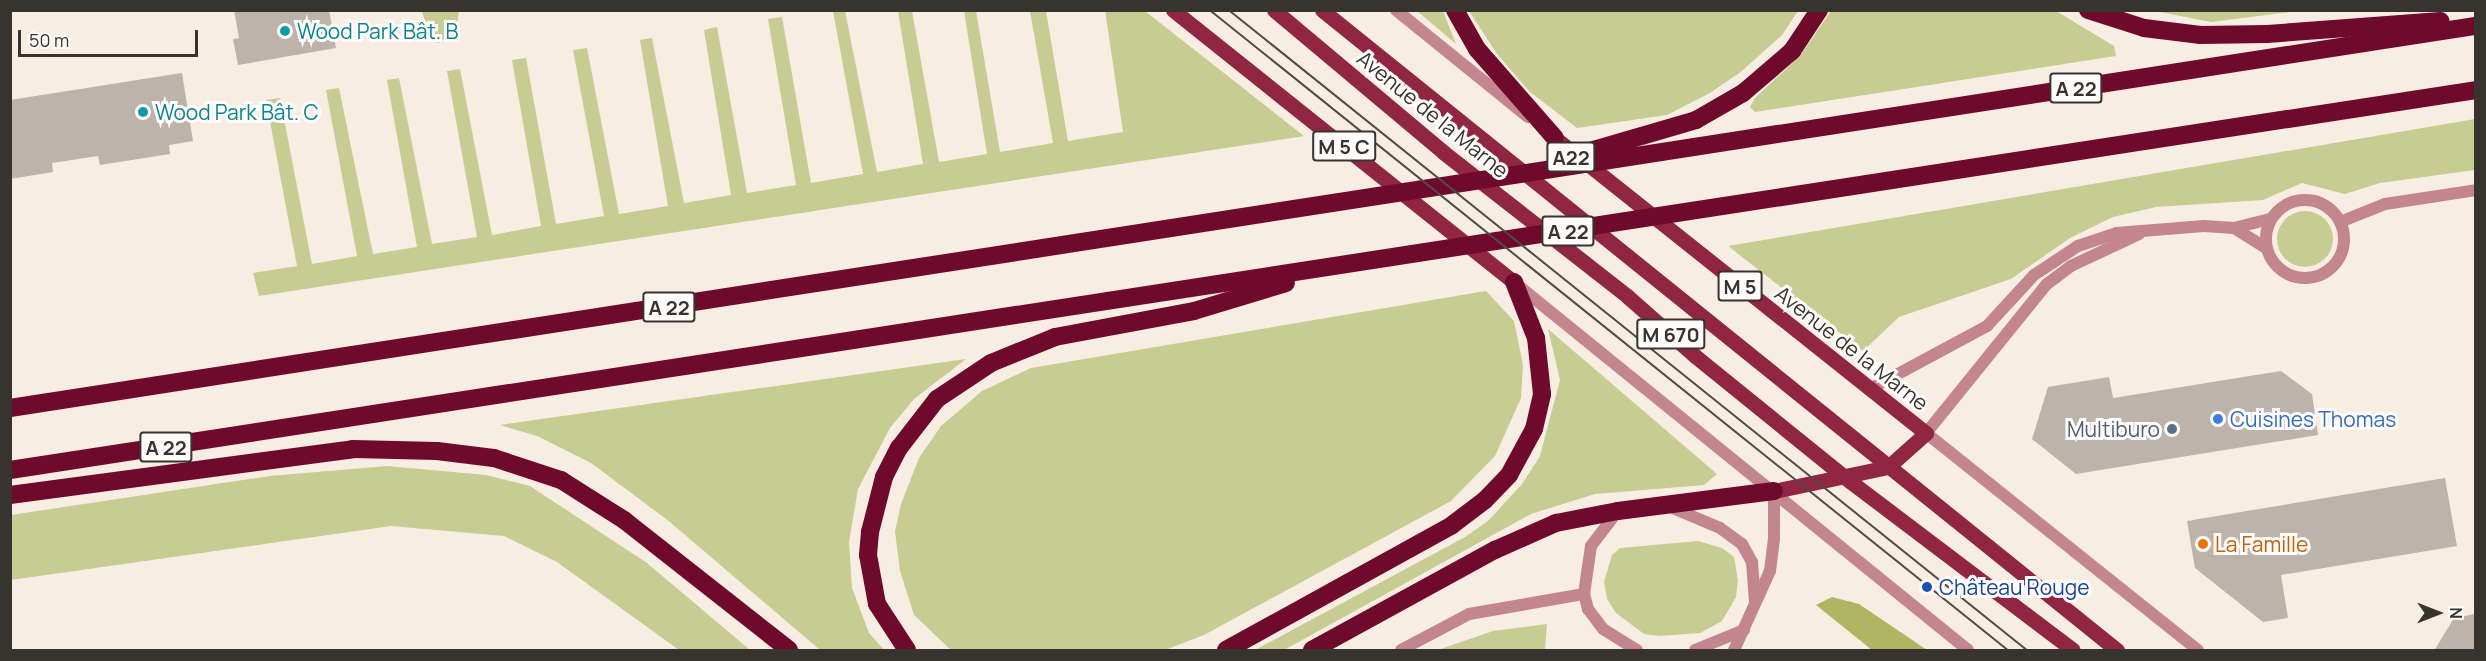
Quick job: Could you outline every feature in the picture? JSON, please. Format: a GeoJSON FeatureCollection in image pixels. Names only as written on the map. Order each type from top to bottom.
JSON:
{"type":"FeatureCollection","features":[{"type":"Feature","properties":{"kind":"highway"},"geometry":{"type":"LineString","coordinates":[[1455,10],[1477,49],[1554,138]]}},
{"type":"Feature","properties":{"kind":"highway","name":"A22"},"geometry":{"type":"LineString","coordinates":[[1486,180],[1696,120],[1743,93],[1792,51],[1819,10]]}},
{"type":"Feature","properties":{"kind":"highway"},"geometry":{"type":"LineString","coordinates":[[2088,10],[2144,28],[2210,35],[2475,19]]}},
{"type":"Feature","properties":{"kind":"highway","name":"A 22"},"geometry":{"type":"LineString","coordinates":[[10,408],[2475,26]]}},
{"type":"Feature","properties":{"kind":"highway","name":"A 22"},"geometry":{"type":"LineString","coordinates":[[10,470],[2475,90]]}},
{"type":"Feature","properties":{"kind":"highway"},"geometry":{"type":"LineString","coordinates":[[907,651],[877,604],[868,555],[870,532],[884,477],[899,448],[937,399],[991,363],[1054,337],[1194,310],[1334,267]]}},
{"type":"Feature","properties":{"kind":"highway"},"geometry":{"type":"LineString","coordinates":[[1226,651],[1452,525],[1485,500],[1509,475],[1534,429],[1542,385],[1536,338],[1514,282]]}},
{"type":"Feature","properties":{"kind":"highway"},"geometry":{"type":"LineString","coordinates":[[10,495],[353,449],[437,451],[494,458],[554,476],[614,514],[698,575],[789,651]]}},
{"type":"Feature","properties":{"kind":"highway"},"geometry":{"type":"LineString","coordinates":[[1312,651],[1517,539],[1567,520],[1618,511],[1774,491]]}},
{"type":"Feature","properties":{"kind":"main road","name":"M 5 C"},"geometry":{"type":"LineString","coordinates":[[1173,10],[1514,282]]}},
{"type":"Feature","properties":{"kind":"main road","name":"Avenue de la Marne"},"geometry":{"type":"LineString","coordinates":[[1274,10],[1843,476],[2073,651]]}},
{"type":"Feature","properties":{"kind":"main road","name":"Avenue de la Marne"},"geometry":{"type":"LineString","coordinates":[[1322,10],[2117,651]]}},
{"type":"Feature","properties":{"kind":"main road","name":"Avenue de la Marne"},"geometry":{"type":"LineString","coordinates":[[1554,138],[1926,433]]}},
{"type":"Feature","properties":{"kind":"main road"},"geometry":{"type":"LineString","coordinates":[[1774,491],[1888,467],[1926,433]]}},
{"type":"Feature","properties":{"kind":"street","name":"Avenue de la Marne"},"geometry":{"type":"LineString","coordinates":[[1396,10],[1554,138]]}},
{"type":"Feature","properties":{"kind":"street"},"geometry":{"type":"LineString","coordinates":[[2340,222],[2385,204],[2475,190]]}},
{"type":"Feature","properties":{"kind":"street"},"geometry":{"type":"LineString","coordinates":[[1870,389],[1950,349],[1987,326],[2034,275],[2070,250],[2107,236],[2204,226],[2234,228],[2270,219],[2289,203],[2306,200],[2322,204],[2340,222],[2344,239],[2340,256],[2330,269],[2314,277],[2297,278],[2283,272],[2266,248],[2234,228]]}},
{"type":"Feature","properties":{"kind":"street"},"geometry":{"type":"LineString","coordinates":[[2266,248],[2270,219]]}},
{"type":"Feature","properties":{"kind":"street"},"geometry":{"type":"LineString","coordinates":[[1926,433],[2046,285],[2071,266],[2139,234]]}},
{"type":"Feature","properties":{"kind":"street","name":"M 5 C"},"geometry":{"type":"LineString","coordinates":[[1514,282],[1774,491],[1968,651]]}},
{"type":"Feature","properties":{"kind":"street","name":"Avenue de la Marne"},"geometry":{"type":"LineString","coordinates":[[1926,433],[2198,651]]}},
{"type":"Feature","properties":{"kind":"street"},"geometry":{"type":"LineString","coordinates":[[1734,651],[1755,612],[1773,555],[1774,491]]}},
{"type":"Feature","properties":{"kind":"street"},"geometry":{"type":"LineString","coordinates":[[1667,505],[1720,528],[1742,544],[1755,574],[1755,612]]}},
{"type":"Feature","properties":{"kind":"street"},"geometry":{"type":"LineString","coordinates":[[1618,511],[1591,546],[1584,594],[1588,609],[1603,629],[1637,651]]}},
{"type":"Feature","properties":{"kind":"street"},"geometry":{"type":"LineString","coordinates":[[1401,651],[1469,614],[1584,594]]}},
{"type":"Feature","properties":{"kind":"street"},"geometry":{"type":"LineString","coordinates":[[1695,651],[1744,630]]}},
{"type":"Feature","properties":{"kind":"green space"},"geometry":{"type":"Polygon","coordinates":[[[1105,10],[1145,11],[1304,136],[259,296],[253,273],[297,266],[266,100],[280,98],[312,264],[357,256],[326,90],[339,88],[373,254],[417,247],[387,80],[399,78],[432,244],[477,237],[447,71],[460,69],[492,235],[541,226],[512,60],[526,58],[556,224],[604,216],[573,50],[587,48],[619,214],[668,206],[640,40],[652,38],[684,203],[731,195],[704,30],[717,27],[747,193],[796,185],[768,19],[782,17],[811,183],[863,174],[833,11],[845,11],[877,172],[923,164],[898,11],[912,11],[939,162],[987,154],[964,11],[976,11],[1000,152],[1053,143],[1030,11],[1046,11],[1068,141],[1123,132],[1105,10]]]}},
{"type":"Feature","properties":{"kind":"green space"},"geometry":{"type":"Polygon","coordinates":[[[422,11],[459,11],[456,33],[438,43],[430,38],[422,11]]]}},
{"type":"Feature","properties":{"kind":"green space"},"geometry":{"type":"Polygon","coordinates":[[[1417,11],[1443,11],[1456,44],[1417,11]]]}},
{"type":"Feature","properties":{"kind":"green space"},"geometry":{"type":"Polygon","coordinates":[[[1469,11],[1798,11],[1782,35],[1742,71],[1710,93],[1667,115],[1577,128],[1530,92],[1497,54],[1469,11]]]}},
{"type":"Feature","properties":{"kind":"green space"},"geometry":{"type":"Polygon","coordinates":[[[1831,11],[2056,11],[2114,46],[2116,56],[1755,112],[1750,107],[1755,98],[1800,56],[1831,11]]]}},
{"type":"Feature","properties":{"kind":"green space"},"geometry":{"type":"Polygon","coordinates":[[[2155,11],[2298,11],[2211,22],[2155,11]]]}},
{"type":"Feature","properties":{"kind":"green space"},"geometry":{"type":"Polygon","coordinates":[[[2475,119],[2475,170],[2380,183],[2345,194],[2302,183],[2263,200],[2156,207],[2113,217],[2070,238],[2011,279],[1899,317],[1863,351],[1728,246],[2475,119]]]}},
{"type":"Feature","properties":{"kind":"green space"},"geometry":{"type":"Polygon","coordinates":[[[2305,211],[2316,213],[2325,219],[2331,228],[2333,239],[2331,250],[2325,259],[2316,265],[2305,267],[2294,265],[2285,259],[2279,250],[2277,239],[2279,228],[2285,219],[2294,213],[2305,211]]]}},
{"type":"Feature","properties":{"kind":"green space"},"geometry":{"type":"Polygon","coordinates":[[[1486,291],[1514,321],[1523,365],[1521,398],[1495,456],[1451,501],[1204,635],[1165,650],[951,650],[914,615],[900,571],[895,531],[901,504],[919,458],[941,426],[982,391],[1031,368],[1486,291]]]}},
{"type":"Feature","properties":{"kind":"green space"},"geometry":{"type":"Polygon","coordinates":[[[1548,329],[1717,474],[1704,485],[1595,494],[1531,514],[1284,650],[1255,650],[1465,537],[1488,521],[1522,484],[1540,456],[1560,380],[1548,329]]]}},
{"type":"Feature","properties":{"kind":"green space"},"geometry":{"type":"Polygon","coordinates":[[[966,359],[914,399],[890,428],[858,489],[849,542],[852,588],[869,633],[884,650],[820,650],[670,522],[591,463],[537,436],[500,425],[966,359]]]}},
{"type":"Feature","properties":{"kind":"green space"},"geometry":{"type":"Polygon","coordinates":[[[387,466],[486,475],[530,486],[647,563],[750,650],[679,650],[557,562],[504,536],[391,526],[11,580],[11,515],[270,476],[387,466]]]}},
{"type":"Feature","properties":{"kind":"green space"},"geometry":{"type":"Polygon","coordinates":[[[1698,541],[1722,548],[1734,557],[1738,581],[1736,597],[1722,621],[1700,633],[1660,636],[1644,634],[1616,613],[1607,599],[1604,582],[1612,555],[1620,548],[1698,541]]]}},
{"type":"Feature","properties":{"kind":"green space"},"geometry":{"type":"Polygon","coordinates":[[[1832,597],[1859,604],[1927,650],[1872,650],[1816,605],[1832,597]]]}},
{"type":"Feature","properties":{"kind":"green space"},"geometry":{"type":"Polygon","coordinates":[[[1547,624],[1545,650],[1438,650],[1493,631],[1547,624]]]}},
{"type":"Feature","properties":{"kind":"building","name":"Wood Park Bât. B"},"geometry":{"type":"Polygon","coordinates":[[[234,10],[329,10],[336,48],[238,65],[233,39],[239,38],[234,10]]]}},
{"type":"Feature","properties":{"kind":"building"},"geometry":{"type":"Polygon","coordinates":[[[182,73],[193,141],[169,145],[170,154],[100,165],[98,156],[52,163],[53,172],[10,179],[10,100],[182,73]]]}},
{"type":"Feature","properties":{"kind":"building"},"geometry":{"type":"Polygon","coordinates":[[[2281,371],[2312,394],[2318,435],[2076,474],[2032,439],[2048,387],[2109,377],[2113,398],[2281,371]]]}},
{"type":"Feature","properties":{"kind":"building"},"geometry":{"type":"Polygon","coordinates":[[[2445,478],[2457,546],[2281,575],[2288,618],[2263,622],[2195,568],[2187,521],[2445,478]]]}},
{"type":"Feature","properties":{"kind":"building"},"geometry":{"type":"Polygon","coordinates":[[[2475,614],[2475,651],[2434,651],[2454,618],[2475,614]]]}},
{"type":"Feature","properties":{"kind":"tram line"},"geometry":{"type":"LineString","coordinates":[[1210,10],[2008,650]]}},
{"type":"Feature","properties":{"kind":"tram line"},"geometry":{"type":"LineString","coordinates":[[1229,10],[2027,650]]}},
{"type":"Feature","properties":{"kind":"place","name":"Wood Park Bât. B"},"geometry":{"type":"Point","coordinates":[285,31]}},
{"type":"Feature","properties":{"kind":"place","name":"Wood Park Bât. C"},"geometry":{"type":"Point","coordinates":[143,112]}},
{"type":"Feature","properties":{"kind":"place","name":"Cuisines Thomas"},"geometry":{"type":"Point","coordinates":[2218,419]}},
{"type":"Feature","properties":{"kind":"place","name":"Multiburo"},"geometry":{"type":"Point","coordinates":[2172,429]}},
{"type":"Feature","properties":{"kind":"place","name":"La Famille"},"geometry":{"type":"Point","coordinates":[2203,544]}},
{"type":"Feature","properties":{"kind":"place","name":"Château Rouge"},"geometry":{"type":"Point","coordinates":[1927,587]}}]}
